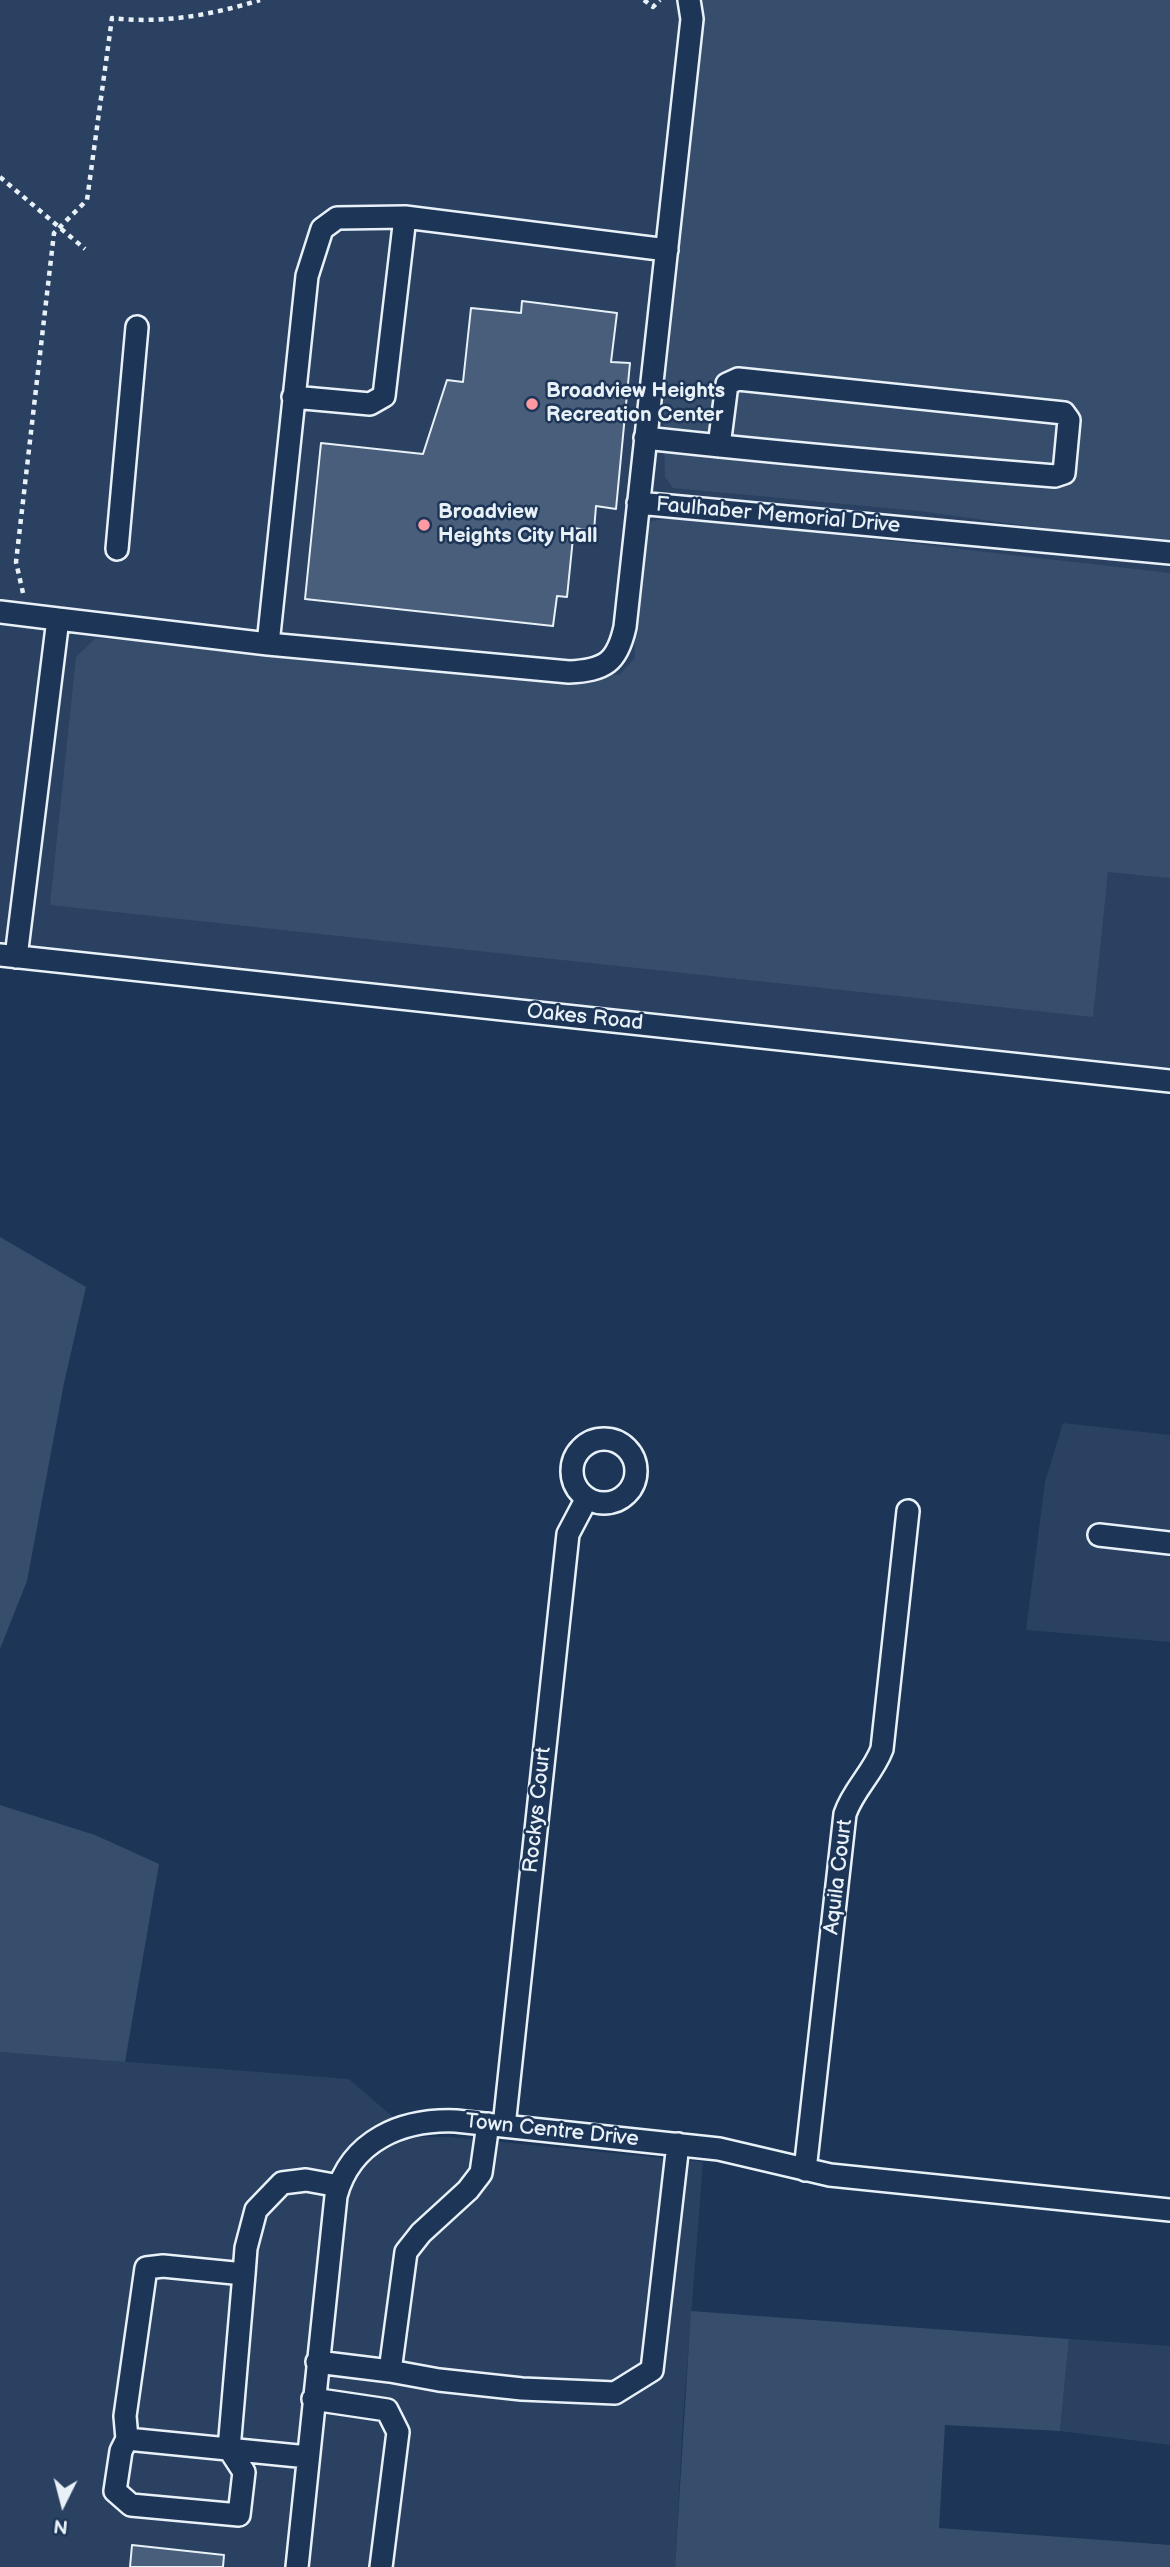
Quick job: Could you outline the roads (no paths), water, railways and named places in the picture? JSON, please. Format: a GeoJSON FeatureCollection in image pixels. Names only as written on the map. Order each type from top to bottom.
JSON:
{"type":"FeatureCollection","features":[{"type":"Feature","properties":{"kind":"street","name":"Faulhaber Memorial Drive"},"geometry":{"type":"LineString","coordinates":[[690,0],[692,19],[638,503],[1170,553]]}},
{"type":"Feature","properties":{"kind":"street"},"geometry":{"type":"LineString","coordinates":[[268,644],[307,276],[322,229],[337,218],[405,216],[667,250]]}},
{"type":"Feature","properties":{"kind":"street"},"geometry":{"type":"LineString","coordinates":[[293,397],[370,404],[384,396],[405,216]]}},
{"type":"Feature","properties":{"kind":"street"},"geometry":{"type":"LineString","coordinates":[[117,549],[137,327]]}},
{"type":"Feature","properties":{"kind":"street"},"geometry":{"type":"LineString","coordinates":[[645,438],[719,446],[1055,477],[1064,473],[1069,420],[1065,413],[738,379],[727,384],[719,446]]}},
{"type":"Feature","properties":{"kind":"street"},"geometry":{"type":"LineString","coordinates":[[0,612],[268,644],[569,672],[590,671],[606,665],[615,656],[625,627],[638,503]]}},
{"type":"Feature","properties":{"kind":"street"},"geometry":{"type":"LineString","coordinates":[[8,956],[58,619]]}},
{"type":"Feature","properties":{"kind":"street","name":"Oakes Road"},"geometry":{"type":"LineString","coordinates":[[8,956],[1170,1081]]}},
{"type":"Feature","properties":{"kind":"street","name":"Rockys Court"},"geometry":{"type":"LineString","coordinates":[[390,2371],[406,2252],[421,2233],[468,2190],[481,2173],[496,2125],[568,1534],[587,1498]]}},
{"type":"Feature","properties":{"kind":"street","name":"Aquila Court"},"geometry":{"type":"LineString","coordinates":[[805,2170],[845,1814],[877,1763],[882,1749],[908,1511]]}},
{"type":"Feature","properties":{"kind":"street"},"geometry":{"type":"LineString","coordinates":[[1100,1535],[1170,1542]]}},
{"type":"Feature","properties":{"kind":"street","name":"Town Centre Drive"},"geometry":{"type":"LineString","coordinates":[[296,2567],[334,2208],[339,2186],[349,2168],[366,2148],[394,2129],[437,2120],[496,2125],[743,2153],[805,2170],[854,2178],[1170,2210]]}},
{"type":"Feature","properties":{"kind":"street"},"geometry":{"type":"LineString","coordinates":[[317,2362],[522,2389],[615,2393],[652,2370],[678,2144]]}},
{"type":"Feature","properties":{"kind":"street"},"geometry":{"type":"LineString","coordinates":[[244,2274],[163,2266],[146,2268],[125,2416],[127,2439],[121,2451],[116,2491],[131,2505],[239,2515],[244,2472],[229,2449],[244,2274],[246,2248],[256,2210],[282,2183],[306,2180],[339,2186]]}},
{"type":"Feature","properties":{"kind":"street"},"geometry":{"type":"LineString","coordinates":[[313,2399],[387,2410],[398,2432],[381,2567]]}},
{"type":"Feature","properties":{"kind":"street"},"geometry":{"type":"LineString","coordinates":[[127,2439],[308,2457]]}},
{"type":"Feature","properties":{"kind":"place","name":"Broadview Heights Recreation Center"},"geometry":{"type":"Point","coordinates":[532,404]}},
{"type":"Feature","properties":{"kind":"place","name":"Broadview Heights City Hall"},"geometry":{"type":"Point","coordinates":[424,525]}}]}
